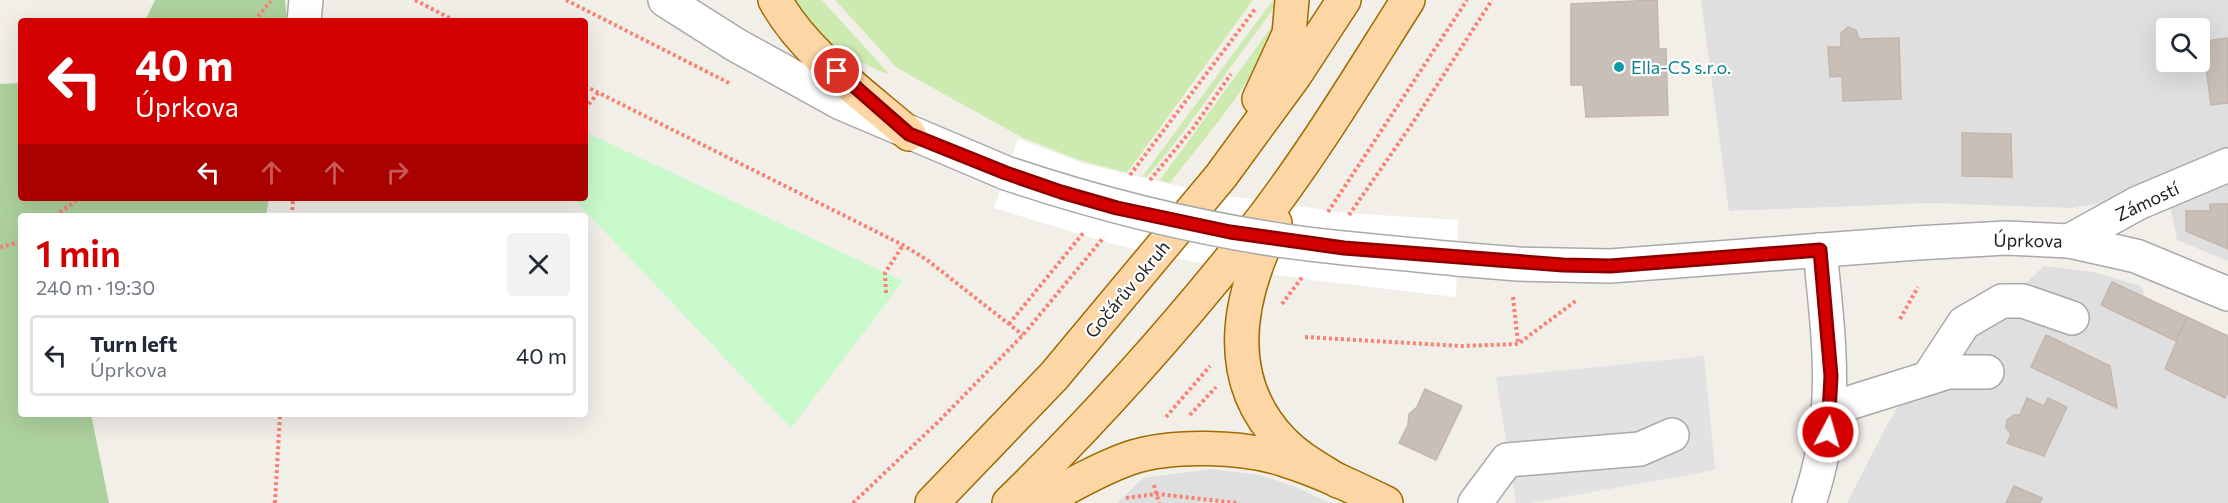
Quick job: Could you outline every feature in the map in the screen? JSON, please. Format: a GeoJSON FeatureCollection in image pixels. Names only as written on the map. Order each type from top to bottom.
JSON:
{"type":"FeatureCollection","features":[{"type":"Feature","properties":{"kind":"main road"},"geometry":{"type":"LineString","coordinates":[[775,0],[793,27],[819,55],[909,134]]}},
{"type":"Feature","properties":{"kind":"main road"},"geometry":{"type":"LineString","coordinates":[[1221,176],[1283,50],[1288,34],[1292,0]]}},
{"type":"Feature","properties":{"kind":"main road","name":"Gočárův okruh"},"geometry":{"type":"LineString","coordinates":[[932,503],[980,456],[1054,376],[1221,176],[1295,75],[1344,0]]}},
{"type":"Feature","properties":{"kind":"main road"},"geometry":{"type":"LineString","coordinates":[[1009,503],[1107,401],[1255,229],[1310,152],[1408,0]]}},
{"type":"Feature","properties":{"kind":"main road"},"geometry":{"type":"LineString","coordinates":[[1310,152],[1262,249],[1251,278],[1242,329],[1242,358],[1255,402],[1268,425],[1304,460],[1338,481]]}},
{"type":"Feature","properties":{"kind":"main road"},"geometry":{"type":"LineString","coordinates":[[1040,503],[1081,479],[1131,457],[1157,452],[1215,450],[1284,459],[1386,503]]}},
{"type":"Feature","properties":{"kind":"street"},"geometry":{"type":"LineString","coordinates":[[304,18],[306,0]]}},
{"type":"Feature","properties":{"kind":"street","name":"Úprkova"},"geometry":{"type":"LineString","coordinates":[[665,0],[789,75],[909,134],[1006,173],[1117,208],[1208,228],[1286,241],[1457,259],[1610,266],[2006,238],[2069,241],[2136,256],[2228,294]]}},
{"type":"Feature","properties":{"kind":"street","name":"Zámostí"},"geometry":{"type":"LineString","coordinates":[[2069,241],[2138,202],[2228,165]]}},
{"type":"Feature","properties":{"kind":"street"},"geometry":{"type":"LineString","coordinates":[[1809,503],[1823,458],[1830,409],[1831,376],[1820,250]]}},
{"type":"Feature","properties":{"kind":"street"},"geometry":{"type":"LineString","coordinates":[[1928,378],[1964,323],[2002,301],[2023,301],[2072,318]]}},
{"type":"Feature","properties":{"kind":"street"},"geometry":{"type":"LineString","coordinates":[[1830,409],[1948,372],[1987,372]]}},
{"type":"Feature","properties":{"kind":"street"},"geometry":{"type":"LineString","coordinates":[[1475,503],[1507,460],[1640,449],[1672,435]]}},
{"type":"Feature","properties":{"kind":"path"},"geometry":{"type":"LineString","coordinates":[[256,18],[271,0]]}},
{"type":"Feature","properties":{"kind":"path"},"geometry":{"type":"LineString","coordinates":[[415,0],[449,18]]}},
{"type":"Feature","properties":{"kind":"path"},"geometry":{"type":"LineString","coordinates":[[566,0],[732,84]]}},
{"type":"Feature","properties":{"kind":"path"},"geometry":{"type":"LineString","coordinates":[[1125,182],[1261,0]]}},
{"type":"Feature","properties":{"kind":"path"},"geometry":{"type":"LineString","coordinates":[[1143,189],[1194,127],[1235,68]]}},
{"type":"Feature","properties":{"kind":"path"},"geometry":{"type":"LineString","coordinates":[[588,88],[903,245],[927,260],[1023,335]]}},
{"type":"Feature","properties":{"kind":"path"},"geometry":{"type":"LineString","coordinates":[[588,105],[598,93]]}},
{"type":"Feature","properties":{"kind":"path"},"geometry":{"type":"LineString","coordinates":[[59,213],[76,201]]}},
{"type":"Feature","properties":{"kind":"path"},"geometry":{"type":"LineString","coordinates":[[1009,324],[1088,226]]}},
{"type":"Feature","properties":{"kind":"path"},"geometry":{"type":"LineString","coordinates":[[853,503],[938,422],[1023,335],[1106,235]]}},
{"type":"Feature","properties":{"kind":"path"},"geometry":{"type":"LineString","coordinates":[[0,247],[18,243]]}},
{"type":"Feature","properties":{"kind":"path"},"geometry":{"type":"LineString","coordinates":[[886,293],[885,273],[903,245]]}},
{"type":"Feature","properties":{"kind":"path"},"geometry":{"type":"LineString","coordinates":[[1900,320],[1918,287]]}},
{"type":"Feature","properties":{"kind":"path"},"geometry":{"type":"LineString","coordinates":[[1513,295],[1518,344]]}},
{"type":"Feature","properties":{"kind":"path"},"geometry":{"type":"LineString","coordinates":[[1305,337],[1461,346],[1518,344],[1578,299]]}},
{"type":"Feature","properties":{"kind":"path"},"geometry":{"type":"LineString","coordinates":[[275,503],[280,417]]}},
{"type":"Feature","properties":{"kind":"path"},"geometry":{"type":"LineString","coordinates":[[1154,483],[1165,483]]}},
{"type":"Feature","properties":{"kind":"path"},"geometry":{"type":"LineString","coordinates":[[1117,499],[1156,494],[1238,503]]}},
{"type":"Feature","properties":{"kind":"shaded area"},"geometry":{"type":"Polygon","coordinates":[[[1701,0],[2228,0],[2228,153],[2109,202],[2071,208],[1931,203],[1729,211],[1701,0]]]}},
{"type":"Feature","properties":{"kind":"shaded area"},"geometry":{"type":"Polygon","coordinates":[[[2228,177],[2228,261],[2177,240],[2169,200],[2228,177]]]}},
{"type":"Feature","properties":{"kind":"shaded area"},"geometry":{"type":"Polygon","coordinates":[[[2044,266],[2093,272],[2141,286],[2146,299],[2228,338],[2228,503],[1847,503],[1887,425],[1946,330],[2000,288],[2027,282],[2044,266]]]}},
{"type":"Feature","properties":{"kind":"shaded area"},"geometry":{"type":"Polygon","coordinates":[[[1704,356],[1715,470],[1531,503],[1516,503],[1496,377],[1704,356]]]}},
{"type":"Feature","properties":{"kind":"shaded area"},"geometry":{"type":"Polygon","coordinates":[[[1211,469],[1260,475],[1296,487],[1329,503],[1117,503],[1143,478],[1211,469]]]}},
{"type":"Feature","properties":{"kind":"green space"},"geometry":{"type":"Polygon","coordinates":[[[155,0],[285,0],[287,18],[146,18],[155,0]]]}},
{"type":"Feature","properties":{"kind":"green space"},"geometry":{"type":"Polygon","coordinates":[[[785,0],[822,0],[890,75],[846,54],[818,35],[785,0]]]}},
{"type":"Feature","properties":{"kind":"green space"},"geometry":{"type":"Polygon","coordinates":[[[835,0],[1253,0],[1127,173],[1079,160],[1021,137],[897,68],[835,0]]]}},
{"type":"Feature","properties":{"kind":"green space"},"geometry":{"type":"Polygon","coordinates":[[[1273,0],[1274,8],[1178,139],[1147,177],[1142,177],[1273,0]]]}},
{"type":"Feature","properties":{"kind":"green space"},"geometry":{"type":"Polygon","coordinates":[[[1275,22],[1258,63],[1230,106],[1170,183],[1160,180],[1275,22]]]}},
{"type":"Feature","properties":{"kind":"green space"},"geometry":{"type":"Polygon","coordinates":[[[18,83],[18,201],[268,201],[266,213],[18,213],[18,417],[92,417],[109,503],[0,503],[0,84],[18,83]]]}},
{"type":"Feature","properties":{"kind":"green space"},"geometry":{"type":"Polygon","coordinates":[[[588,133],[903,281],[791,428],[576,201],[588,201],[588,133]]]}},
{"type":"Feature","properties":{"kind":"pier"},"geometry":{"type":"Polygon","coordinates":[[[1018,139],[1085,164],[1209,193],[1346,213],[1458,220],[1456,297],[1311,280],[1195,262],[1109,243],[994,208],[1018,139]]]}},
{"type":"Feature","properties":{"kind":"building","name":"Ella-CS s.r.o."},"geometry":{"type":"Polygon","coordinates":[[[1657,0],[1659,49],[1666,49],[1668,115],[1586,117],[1583,85],[1571,85],[1571,4],[1657,0]]]}},
{"type":"Feature","properties":{"kind":"building"},"geometry":{"type":"Polygon","coordinates":[[[1848,27],[1856,30],[1859,39],[1899,38],[1901,99],[1843,101],[1842,76],[1830,77],[1828,47],[1841,47],[1841,33],[1848,27]]]}},
{"type":"Feature","properties":{"kind":"building"},"geometry":{"type":"Polygon","coordinates":[[[2228,38],[2228,103],[2211,105],[2206,72],[2210,72],[2210,40],[2228,38]]]}},
{"type":"Feature","properties":{"kind":"building"},"geometry":{"type":"Polygon","coordinates":[[[1962,133],[2011,134],[2012,177],[1962,176],[1962,133]]]}},
{"type":"Feature","properties":{"kind":"building"},"geometry":{"type":"Polygon","coordinates":[[[2210,204],[2228,204],[2228,249],[2186,231],[2186,211],[2210,211],[2210,204]]]}},
{"type":"Feature","properties":{"kind":"building"},"geometry":{"type":"Polygon","coordinates":[[[2112,282],[2187,317],[2176,341],[2101,305],[2112,282]]]}},
{"type":"Feature","properties":{"kind":"building"},"geometry":{"type":"Polygon","coordinates":[[[2187,317],[2228,336],[2228,392],[2225,398],[2165,369],[2187,317]]]}},
{"type":"Feature","properties":{"kind":"building"},"geometry":{"type":"Polygon","coordinates":[[[2046,335],[2110,366],[2117,408],[2031,367],[2046,335]]]}},
{"type":"Feature","properties":{"kind":"building"},"geometry":{"type":"Polygon","coordinates":[[[1425,389],[1462,406],[1436,460],[1399,443],[1408,425],[1409,414],[1417,407],[1425,389]]]}},
{"type":"Feature","properties":{"kind":"building"},"geometry":{"type":"Polygon","coordinates":[[[2027,398],[2044,406],[2048,398],[2067,407],[2044,456],[2007,443],[2011,434],[2006,428],[2007,420],[2014,415],[2020,415],[2027,398]]]}},
{"type":"Feature","properties":{"kind":"building"},"geometry":{"type":"Polygon","coordinates":[[[2014,486],[2042,498],[2040,503],[2006,503],[2014,486]]]}},
{"type":"Feature","properties":{"kind":"place","name":"Ella-CS s.r.o."},"geometry":{"type":"Point","coordinates":[1619,67]}},
{"type":"Feature","properties":{"kind":"route"},"geometry":{"type":"LineString","coordinates":[[837,71],[909,134],[1006,173],[1061,192],[1117,208],[1230,232],[1344,248],[1518,264],[1610,266],[1820,250],[1831,376],[1828,432]]}}]}
